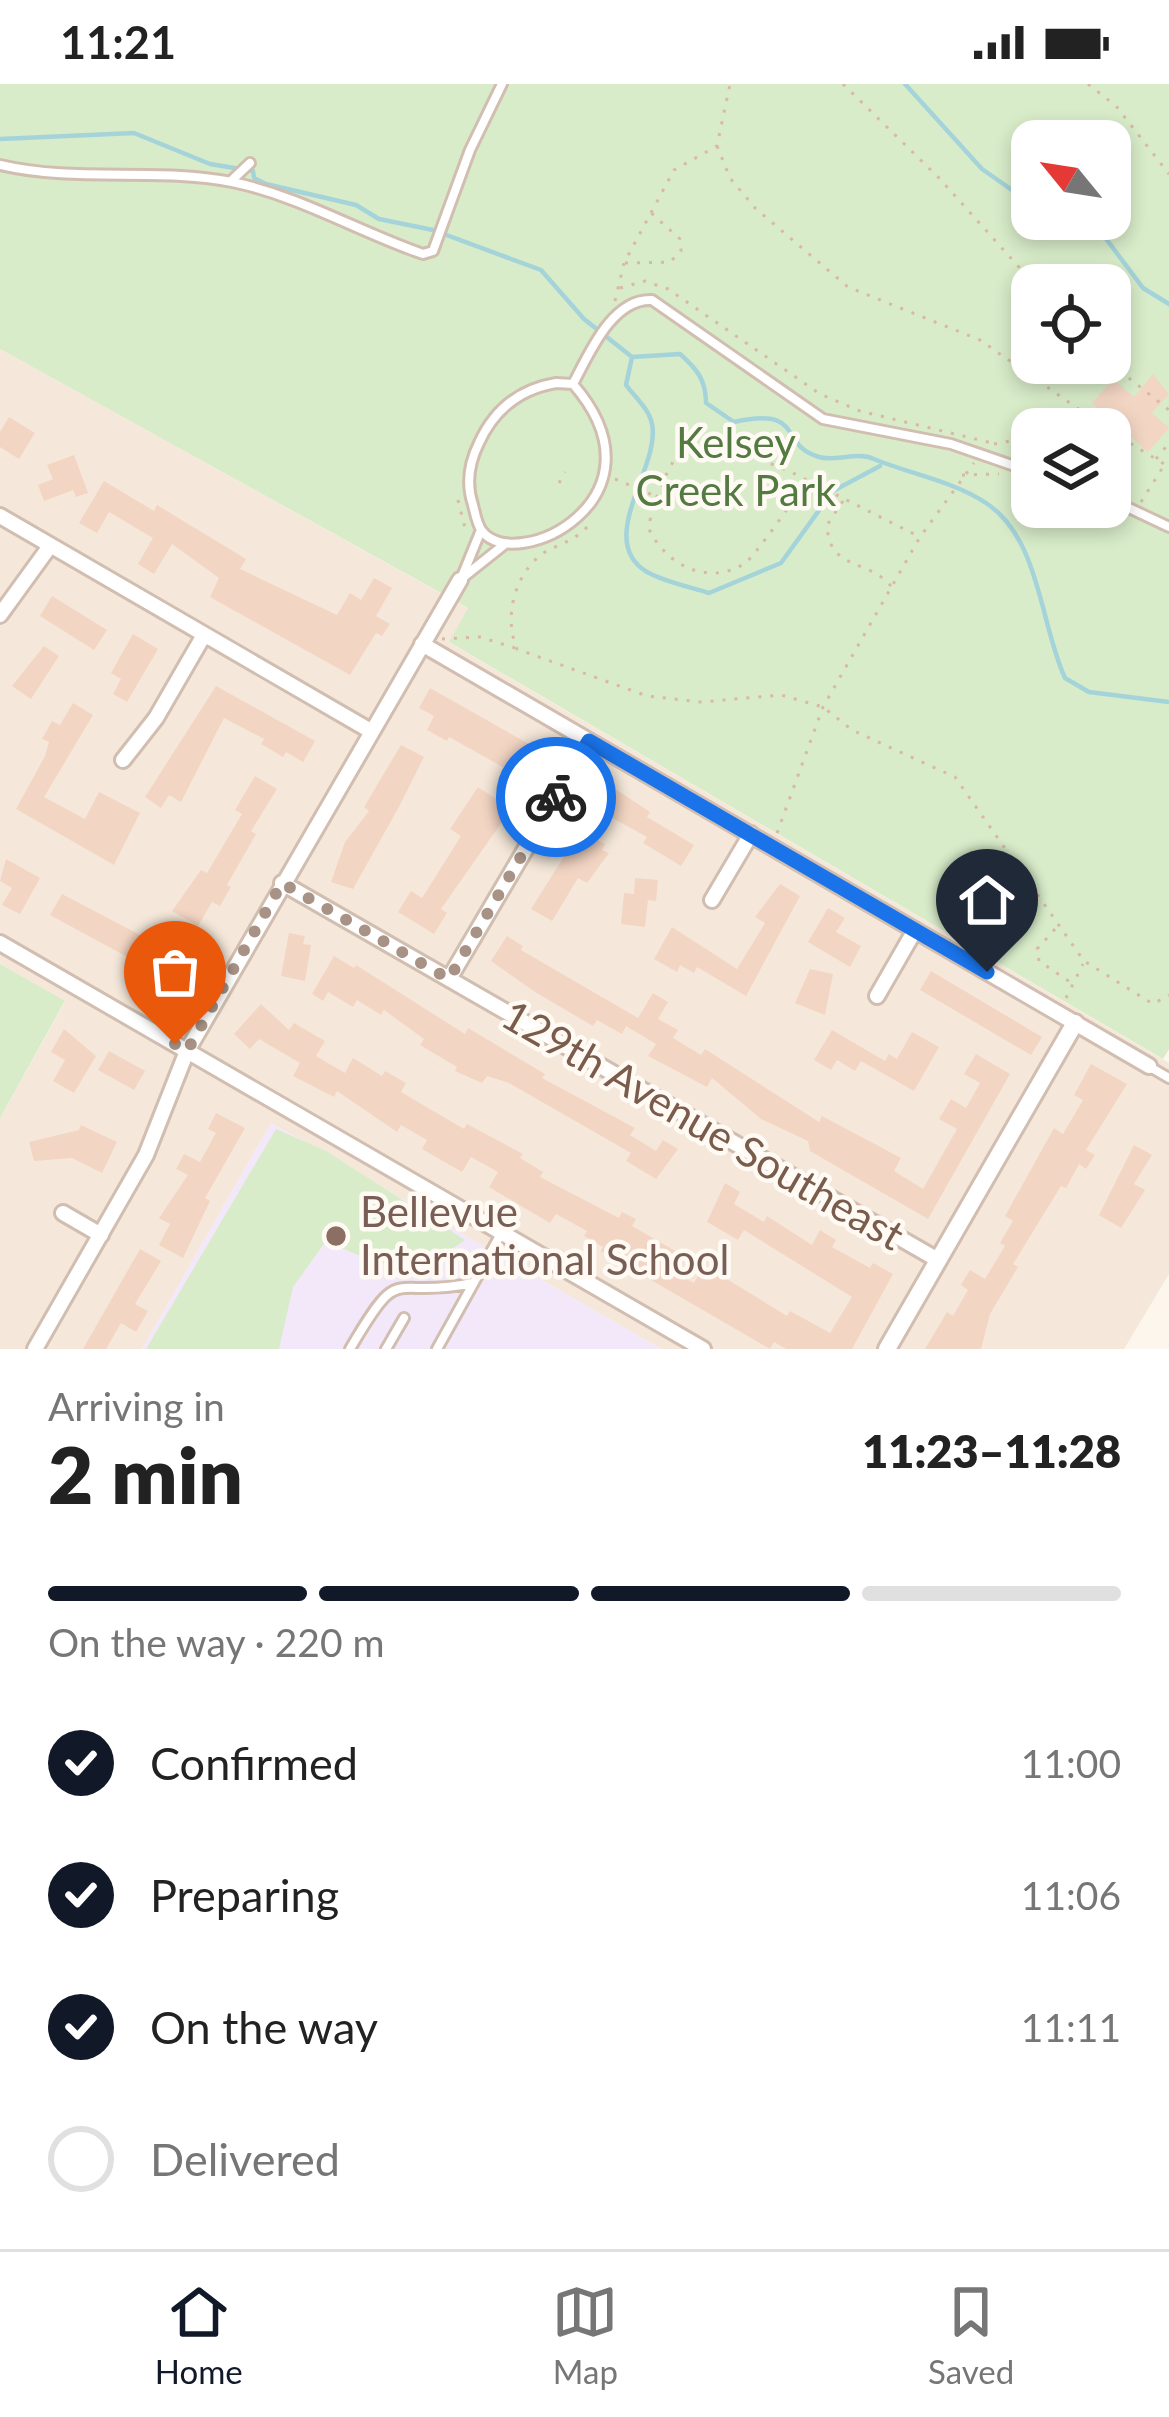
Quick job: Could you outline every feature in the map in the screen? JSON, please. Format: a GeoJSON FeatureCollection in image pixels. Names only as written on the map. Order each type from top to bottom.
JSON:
{"type":"FeatureCollection","features":[{"type":"Feature","properties":{"kind":"street"},"geometry":{"type":"LineString","coordinates":[[0,516],[369,730]]}},
{"type":"Feature","properties":{"kind":"street"},"geometry":{"type":"LineString","coordinates":[[0,615],[50,546]]}},
{"type":"Feature","properties":{"kind":"street"},"geometry":{"type":"LineString","coordinates":[[35,1349],[146,1155],[187,1051],[460,580]]}},
{"type":"Feature","properties":{"kind":"street"},"geometry":{"type":"LineString","coordinates":[[123,760],[156,718],[204,635]]}},
{"type":"Feature","properties":{"kind":"street"},"geometry":{"type":"LineString","coordinates":[[422,644],[1149,1066]]}},
{"type":"Feature","properties":{"kind":"street"},"geometry":{"type":"LineString","coordinates":[[449,979],[589,741]]}},
{"type":"Feature","properties":{"kind":"street"},"geometry":{"type":"LineString","coordinates":[[712,900],[751,834]]}},
{"type":"Feature","properties":{"kind":"street","name":"129th Avenue Southeast"},"geometry":{"type":"LineString","coordinates":[[282,883],[938,1260]]}},
{"type":"Feature","properties":{"kind":"street"},"geometry":{"type":"LineString","coordinates":[[877,996],[915,930]]}},
{"type":"Feature","properties":{"kind":"street"},"geometry":{"type":"LineString","coordinates":[[0,943],[694,1347]]}},
{"type":"Feature","properties":{"kind":"street"},"geometry":{"type":"LineString","coordinates":[[887,1349],[1075,1023]]}},
{"type":"Feature","properties":{"kind":"street"},"geometry":{"type":"LineString","coordinates":[[63,1213],[100,1235]]}},
{"type":"Feature","properties":{"kind":"lane"},"geometry":{"type":"LineString","coordinates":[[0,165],[82,177],[231,182],[316,207],[423,254],[435,245],[470,150],[502,84]]}},
{"type":"Feature","properties":{"kind":"lane"},"geometry":{"type":"LineString","coordinates":[[231,182],[250,163]]}},
{"type":"Feature","properties":{"kind":"lane"},"geometry":{"type":"LineString","coordinates":[[573,384],[611,315],[643,299],[661,303],[823,419],[951,444],[1011,465]]}},
{"type":"Feature","properties":{"kind":"lane"},"geometry":{"type":"LineString","coordinates":[[460,580],[506,544],[548,536],[572,524],[607,469],[602,424],[573,384]]}},
{"type":"Feature","properties":{"kind":"lane"},"geometry":{"type":"LineString","coordinates":[[460,580],[481,530],[468,479],[484,433],[508,402],[526,391],[573,384]]}},
{"type":"Feature","properties":{"kind":"lane"},"geometry":{"type":"LineString","coordinates":[[1131,509],[1169,527]]}},
{"type":"Feature","properties":{"kind":"lane"},"geometry":{"type":"LineString","coordinates":[[481,530],[506,544]]}},
{"type":"Feature","properties":{"kind":"lane"},"geometry":{"type":"LineString","coordinates":[[1149,1066],[1169,1078]]}},
{"type":"Feature","properties":{"kind":"lane"},"geometry":{"type":"LineString","coordinates":[[437,1349],[502,1232]]}},
{"type":"Feature","properties":{"kind":"lane"},"geometry":{"type":"LineString","coordinates":[[350,1349],[383,1293],[402,1285],[450,1288],[473,1283]]}},
{"type":"Feature","properties":{"kind":"lane"},"geometry":{"type":"LineString","coordinates":[[386,1349],[404,1318]]}},
{"type":"Feature","properties":{"kind":"path"},"geometry":{"type":"LineString","coordinates":[[742,84],[730,84],[717,146],[730,178],[754,208],[848,287],[980,340],[1074,408]]}},
{"type":"Feature","properties":{"kind":"path"},"geometry":{"type":"LineString","coordinates":[[843,84],[939,178],[1016,264]]}},
{"type":"Feature","properties":{"kind":"path"},"geometry":{"type":"LineString","coordinates":[[1088,84],[1116,106],[1169,173]]}},
{"type":"Feature","properties":{"kind":"path"},"geometry":{"type":"LineString","coordinates":[[611,315],[624,263],[648,210],[674,170],[717,146]]}},
{"type":"Feature","properties":{"kind":"path"},"geometry":{"type":"LineString","coordinates":[[624,263],[670,262],[681,251],[674,230],[648,210]]}},
{"type":"Feature","properties":{"kind":"path"},"geometry":{"type":"LineString","coordinates":[[620,287],[645,280],[668,290],[820,394],[860,411],[994,444]]}},
{"type":"Feature","properties":{"kind":"path"},"geometry":{"type":"LineString","coordinates":[[1131,380],[1169,410]]}},
{"type":"Feature","properties":{"kind":"path"},"geometry":{"type":"LineString","coordinates":[[807,480],[751,558],[713,573],[679,565],[650,529],[657,496],[679,447],[698,434],[807,480],[920,537]]}},
{"type":"Feature","properties":{"kind":"path"},"geometry":{"type":"LineString","coordinates":[[1156,459],[1169,443]]}},
{"type":"Feature","properties":{"kind":"path"},"geometry":{"type":"LineString","coordinates":[[1131,444],[1167,465],[1140,503]]}},
{"type":"Feature","properties":{"kind":"path"},"geometry":{"type":"LineString","coordinates":[[607,469],[625,485],[648,497],[657,496]]}},
{"type":"Feature","properties":{"kind":"path"},"geometry":{"type":"LineString","coordinates":[[559,483],[565,472]]}},
{"type":"Feature","properties":{"kind":"path"},"geometry":{"type":"LineString","coordinates":[[770,845],[799,781],[823,707],[944,498],[960,475],[986,472],[1009,477]]}},
{"type":"Feature","properties":{"kind":"path"},"geometry":{"type":"LineString","coordinates":[[458,489],[466,532],[462,546]]}},
{"type":"Feature","properties":{"kind":"path"},"geometry":{"type":"LineString","coordinates":[[842,499],[827,525],[832,551],[845,563],[874,569],[891,586]]}},
{"type":"Feature","properties":{"kind":"path"},"geometry":{"type":"LineString","coordinates":[[517,649],[510,621],[521,579],[536,560],[573,540],[590,521]]}},
{"type":"Feature","properties":{"kind":"path"},"geometry":{"type":"LineString","coordinates":[[441,639],[480,637],[647,696],[700,702],[781,695],[823,707],[852,730],[955,777],[1041,893],[1056,928],[1084,962],[1153,1004],[1169,995]]}},
{"type":"Feature","properties":{"kind":"path"},"geometry":{"type":"LineString","coordinates":[[1056,928],[1037,949],[1039,961],[1073,984]]}},
{"type":"Feature","properties":{"kind":"path"},"geometry":{"type":"LineString","coordinates":[[1064,1005],[1084,962]]}},
{"type":"Feature","properties":{"kind":"shaded area"},"geometry":{"type":"Polygon","coordinates":[[[0,349],[469,609],[450,643],[1169,1063],[1169,1274],[1124,1349],[661,1349],[271,1123],[142,1349],[0,1349],[0,1118],[65,1002],[0,964],[0,349]]]}},
{"type":"Feature","properties":{"kind":"shaded area","name":"Bellevue International School"},"geometry":{"type":"Polygon","coordinates":[[[271,1123],[661,1349],[142,1349],[271,1123]]]}},
{"type":"Feature","properties":{"kind":"green space","name":"Kelsey Creek Park"},"geometry":{"type":"Polygon","coordinates":[[[0,84],[1169,84],[1169,1049],[1163,1059],[449,642],[468,608],[0,349],[0,84]]]}},
{"type":"Feature","properties":{"kind":"green space"},"geometry":{"type":"Polygon","coordinates":[[[0,964],[65,1001],[0,1118],[0,964]]]}},
{"type":"Feature","properties":{"kind":"green space"},"geometry":{"type":"Polygon","coordinates":[[[276,1129],[326,1151],[465,1240],[411,1266],[381,1263],[326,1241],[293,1287],[279,1349],[146,1349],[276,1129]]]}},
{"type":"Feature","properties":{"kind":"building"},"geometry":{"type":"Polygon","coordinates":[[[1153,374],[1169,394],[1152,413],[1169,428],[1148,452],[1131,437],[1131,408],[1098,408],[1092,403],[1109,384],[1119,384],[1134,397],[1153,374]]]}},
{"type":"Feature","properties":{"kind":"building"},"geometry":{"type":"Polygon","coordinates":[[[9,417],[35,433],[19,459],[0,447],[0,432],[9,417]]]}},
{"type":"Feature","properties":{"kind":"building"},"geometry":{"type":"Polygon","coordinates":[[[74,455],[88,493],[76,497],[73,490],[44,501],[38,485],[53,479],[47,465],[74,455]]]}},
{"type":"Feature","properties":{"kind":"building"},"geometry":{"type":"Polygon","coordinates":[[[104,481],[154,511],[157,505],[246,559],[240,569],[337,615],[350,593],[361,600],[374,578],[392,588],[376,616],[390,624],[382,636],[376,633],[350,675],[210,597],[219,578],[172,544],[154,574],[138,564],[153,538],[109,512],[97,533],[79,523],[104,481]]]}},
{"type":"Feature","properties":{"kind":"building"},"geometry":{"type":"Polygon","coordinates":[[[52,596],[107,630],[94,650],[40,616],[52,596]]]}},
{"type":"Feature","properties":{"kind":"building"},"geometry":{"type":"Polygon","coordinates":[[[133,634],[158,649],[127,702],[113,694],[121,679],[111,673],[133,634]]]}},
{"type":"Feature","properties":{"kind":"building"},"geometry":{"type":"Polygon","coordinates":[[[44,646],[59,656],[31,699],[12,686],[44,646]]]}},
{"type":"Feature","properties":{"kind":"building"},"geometry":{"type":"Polygon","coordinates":[[[216,686],[315,741],[303,762],[286,752],[283,757],[261,744],[264,739],[224,718],[181,802],[169,795],[161,808],[145,797],[216,686]]]}},
{"type":"Feature","properties":{"kind":"building"},"geometry":{"type":"Polygon","coordinates":[[[430,688],[550,756],[535,785],[449,737],[447,741],[427,730],[434,716],[419,708],[430,688]]]}},
{"type":"Feature","properties":{"kind":"building"},"geometry":{"type":"Polygon","coordinates":[[[73,703],[93,715],[44,797],[85,819],[99,792],[140,813],[114,865],[16,809],[45,756],[49,742],[42,739],[52,721],[60,725],[73,703]]]}},
{"type":"Feature","properties":{"kind":"building"},"geometry":{"type":"Polygon","coordinates":[[[401,745],[424,757],[400,805],[353,889],[331,882],[345,842],[369,811],[364,807],[401,745]]]}},
{"type":"Feature","properties":{"kind":"building"},"geometry":{"type":"Polygon","coordinates":[[[255,776],[277,789],[251,831],[256,834],[227,885],[231,887],[220,906],[212,902],[198,926],[172,911],[201,870],[207,873],[242,814],[235,810],[255,776]]]}},
{"type":"Feature","properties":{"kind":"building"},"geometry":{"type":"Polygon","coordinates":[[[609,785],[650,812],[647,817],[694,845],[681,866],[643,843],[647,837],[596,809],[609,785]]]}},
{"type":"Feature","properties":{"kind":"building"},"geometry":{"type":"Polygon","coordinates":[[[478,787],[511,809],[441,909],[447,913],[434,934],[398,912],[411,891],[422,898],[461,836],[450,829],[478,787]]]}},
{"type":"Feature","properties":{"kind":"building"},"geometry":{"type":"Polygon","coordinates":[[[580,831],[605,844],[602,850],[609,853],[587,883],[578,878],[552,921],[531,909],[580,831]]]}},
{"type":"Feature","properties":{"kind":"building"},"geometry":{"type":"Polygon","coordinates":[[[6,859],[40,878],[20,914],[2,905],[12,888],[0,881],[6,859]]]}},
{"type":"Feature","properties":{"kind":"building"},"geometry":{"type":"Polygon","coordinates":[[[635,878],[658,880],[656,901],[648,900],[645,927],[621,924],[624,893],[634,894],[635,878]]]}},
{"type":"Feature","properties":{"kind":"building"},"geometry":{"type":"Polygon","coordinates":[[[780,884],[800,896],[746,996],[697,967],[694,973],[680,965],[677,972],[654,959],[672,927],[737,969],[765,923],[755,917],[780,884]]]}},
{"type":"Feature","properties":{"kind":"building"},"geometry":{"type":"Polygon","coordinates":[[[62,894],[140,935],[135,944],[180,970],[169,1001],[154,992],[159,983],[138,971],[142,965],[50,915],[62,894]]]}},
{"type":"Feature","properties":{"kind":"building"},"geometry":{"type":"Polygon","coordinates":[[[828,908],[845,918],[836,932],[861,946],[850,967],[808,942],[828,908]]]}},
{"type":"Feature","properties":{"kind":"building"},"geometry":{"type":"Polygon","coordinates":[[[289,933],[305,936],[303,944],[311,945],[305,981],[281,976],[289,933]]]}},
{"type":"Feature","properties":{"kind":"building"},"geometry":{"type":"Polygon","coordinates":[[[507,936],[523,946],[521,950],[638,1018],[653,993],[668,1002],[658,1019],[678,1030],[673,1038],[701,1055],[705,1049],[819,1122],[822,1116],[901,1158],[894,1171],[923,1189],[957,1129],[939,1119],[951,1099],[966,1108],[980,1083],[964,1074],[976,1054],[1010,1074],[928,1219],[810,1151],[808,1141],[761,1119],[712,1078],[707,1087],[648,1056],[656,1044],[626,1026],[622,1034],[597,1020],[593,1026],[535,992],[491,961],[507,936]]]}},
{"type":"Feature","properties":{"kind":"building"},"geometry":{"type":"Polygon","coordinates":[[[334,956],[465,1034],[468,1028],[545,1074],[542,1078],[635,1128],[630,1135],[656,1151],[663,1140],[678,1149],[656,1179],[626,1161],[631,1153],[509,1083],[487,1076],[482,1083],[455,1071],[457,1067],[420,1045],[424,1039],[384,1010],[381,1015],[357,1000],[353,1007],[328,992],[323,1001],[312,994],[334,956]]]}},
{"type":"Feature","properties":{"kind":"building"},"geometry":{"type":"Polygon","coordinates":[[[810,969],[833,974],[825,1015],[795,1003],[810,969]]]}},
{"type":"Feature","properties":{"kind":"building"},"geometry":{"type":"Polygon","coordinates":[[[931,971],[1042,1037],[1031,1055],[920,990],[931,971]]]}},
{"type":"Feature","properties":{"kind":"building"},"geometry":{"type":"Polygon","coordinates":[[[261,1004],[289,1030],[294,1023],[325,1041],[316,1056],[345,1073],[353,1058],[382,1076],[385,1071],[406,1083],[401,1092],[464,1129],[467,1124],[523,1154],[520,1158],[543,1172],[540,1177],[619,1218],[622,1212],[636,1219],[632,1226],[677,1252],[667,1269],[694,1283],[704,1265],[787,1316],[790,1311],[830,1333],[852,1297],[744,1230],[738,1240],[707,1222],[725,1183],[740,1192],[734,1204],[764,1222],[767,1216],[812,1245],[820,1230],[836,1240],[832,1247],[870,1268],[873,1263],[893,1274],[852,1349],[786,1349],[774,1342],[770,1349],[601,1251],[603,1247],[584,1236],[587,1231],[556,1214],[550,1223],[489,1187],[498,1172],[471,1157],[462,1172],[422,1149],[427,1140],[401,1125],[397,1132],[337,1091],[334,1097],[293,1076],[300,1063],[259,1039],[250,1049],[234,1034],[261,1004]]]}},
{"type":"Feature","properties":{"kind":"building"},"geometry":{"type":"Polygon","coordinates":[[[64,1029],[96,1056],[74,1093],[53,1081],[65,1060],[51,1052],[64,1029]]]}},
{"type":"Feature","properties":{"kind":"building"},"geometry":{"type":"Polygon","coordinates":[[[832,1030],[885,1061],[889,1054],[897,1059],[912,1032],[939,1047],[914,1091],[861,1061],[855,1071],[837,1060],[831,1070],[814,1060],[832,1030]]]}},
{"type":"Feature","properties":{"kind":"building"},"geometry":{"type":"Polygon","coordinates":[[[109,1051],[145,1071],[134,1090],[98,1070],[109,1051]]]}},
{"type":"Feature","properties":{"kind":"building"},"geometry":{"type":"Polygon","coordinates":[[[1091,1064],[1127,1084],[1086,1150],[1095,1155],[1086,1169],[1079,1164],[1066,1188],[1061,1186],[1013,1264],[1018,1267],[990,1314],[981,1349],[925,1349],[947,1312],[953,1316],[968,1290],[961,1285],[970,1270],[985,1279],[1005,1246],[1000,1243],[1013,1221],[1005,1216],[1054,1128],[1063,1134],[1083,1100],[1074,1095],[1091,1064]]]}},
{"type":"Feature","properties":{"kind":"building"},"geometry":{"type":"Polygon","coordinates":[[[216,1113],[245,1128],[205,1198],[210,1201],[183,1258],[159,1245],[170,1224],[159,1218],[188,1175],[176,1169],[184,1154],[200,1162],[216,1133],[208,1129],[216,1113]]]}},
{"type":"Feature","properties":{"kind":"building"},"geometry":{"type":"Polygon","coordinates":[[[81,1125],[117,1142],[102,1173],[72,1158],[34,1161],[29,1142],[79,1130],[81,1125]]]}},
{"type":"Feature","properties":{"kind":"building"},"geometry":{"type":"Polygon","coordinates":[[[1134,1145],[1152,1155],[1134,1184],[1145,1190],[1121,1228],[1099,1215],[1134,1145]]]}},
{"type":"Feature","properties":{"kind":"building"},"geometry":{"type":"Polygon","coordinates":[[[140,1249],[161,1261],[135,1304],[148,1311],[136,1332],[121,1323],[106,1349],[83,1349],[140,1249]]]}},
{"type":"Feature","properties":{"kind":"waterway"},"geometry":{"type":"LineString","coordinates":[[905,84],[982,169],[1011,189]]}},
{"type":"Feature","properties":{"kind":"waterway"},"geometry":{"type":"LineString","coordinates":[[0,139],[134,133],[210,164],[253,171],[254,178],[266,184],[356,205],[379,219],[433,230],[541,270],[584,319],[632,357],[680,354],[699,376],[706,403],[734,422],[772,419],[819,457],[867,457],[946,483],[986,503],[1004,518],[1028,560],[1065,678],[1089,692],[1169,702]]}},
{"type":"Feature","properties":{"kind":"waterway"},"geometry":{"type":"LineString","coordinates":[[1107,240],[1143,288],[1169,304]]}},
{"type":"Feature","properties":{"kind":"waterway"},"geometry":{"type":"LineString","coordinates":[[632,357],[626,385],[645,408],[652,441],[633,502],[627,541],[632,558],[654,576],[709,593],[781,563],[833,491],[880,466]]}},
{"type":"Feature","properties":{"kind":"way so far"},"geometry":{"type":"LineString","coordinates":[[175,1044],[187,1051],[282,883],[449,979],[556,797]]}},
{"type":"Feature","properties":{"kind":"place","name":"Bellevue International School"},"geometry":{"type":"Point","coordinates":[336,1236]}},
{"type":"Feature","properties":{"kind":"route"},"geometry":{"type":"LineString","coordinates":[[556,797],[589,741],[987,972]]}}]}
